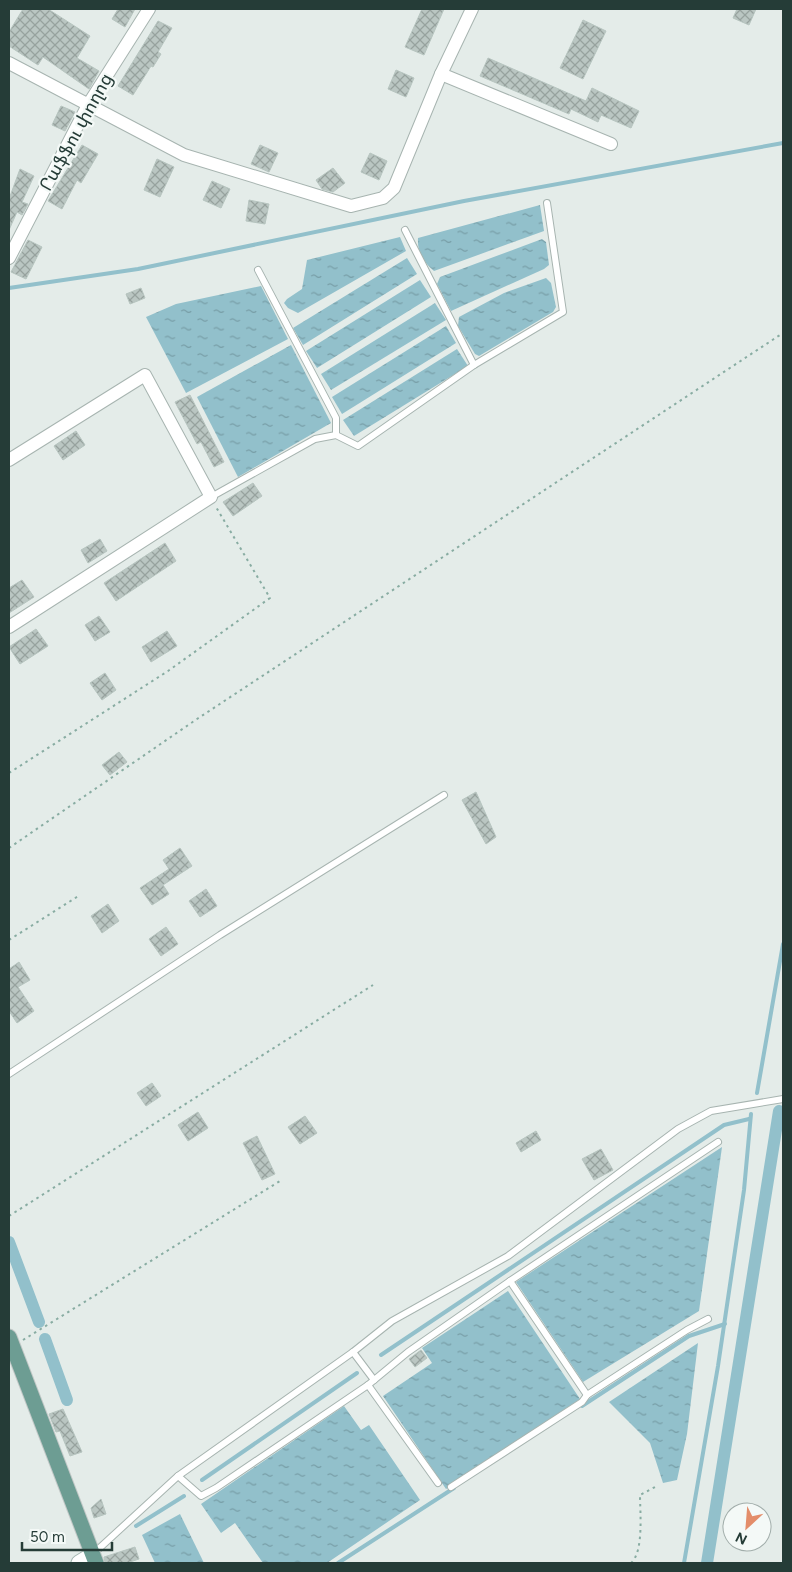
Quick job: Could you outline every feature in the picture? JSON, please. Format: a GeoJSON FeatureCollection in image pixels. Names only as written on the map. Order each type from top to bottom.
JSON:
{"type":"FeatureCollection","features":[{"type":"Feature","properties":{"kind":"main road"},"geometry":{"type":"LineString","coordinates":[[10,1341],[94,1559],[79,1563]]}},
{"type":"Feature","properties":{"kind":"street","name":"Րաֆֆու փողոց"},"geometry":{"type":"LineString","coordinates":[[9,258],[88,105],[149,9]]}},
{"type":"Feature","properties":{"kind":"street"},"geometry":{"type":"LineString","coordinates":[[9,63],[184,156],[351,206],[383,198],[394,188],[441,74],[472,9]]}},
{"type":"Feature","properties":{"kind":"street"},"geometry":{"type":"LineString","coordinates":[[441,74],[611,144]]}},
{"type":"Feature","properties":{"kind":"street"},"geometry":{"type":"LineString","coordinates":[[9,460],[145,375],[211,497],[9,627]]}},
{"type":"Feature","properties":{"kind":"lane"},"geometry":{"type":"LineString","coordinates":[[211,497],[315,439],[336,435],[358,446],[474,365],[563,312],[547,203]]}},
{"type":"Feature","properties":{"kind":"lane"},"geometry":{"type":"LineString","coordinates":[[405,230],[474,365]]}},
{"type":"Feature","properties":{"kind":"lane"},"geometry":{"type":"LineString","coordinates":[[258,270],[336,418],[336,435]]}},
{"type":"Feature","properties":{"kind":"lane"},"geometry":{"type":"LineString","coordinates":[[9,1074],[220,935],[444,795]]}},
{"type":"Feature","properties":{"kind":"lane"},"geometry":{"type":"LineString","coordinates":[[94,1559],[178,1476],[353,1352],[392,1321],[508,1256],[678,1129],[711,1111],[783,1099]]}},
{"type":"Feature","properties":{"kind":"lane"},"geometry":{"type":"LineString","coordinates":[[178,1476],[201,1496],[216,1488],[368,1385],[408,1352],[510,1281],[718,1142]]}},
{"type":"Feature","properties":{"kind":"lane"},"geometry":{"type":"LineString","coordinates":[[510,1281],[587,1396]]}},
{"type":"Feature","properties":{"kind":"lane"},"geometry":{"type":"LineString","coordinates":[[451,1487],[582,1402],[587,1396],[687,1330],[708,1320]]}},
{"type":"Feature","properties":{"kind":"lane"},"geometry":{"type":"LineString","coordinates":[[353,1352],[374,1380]]}},
{"type":"Feature","properties":{"kind":"lane"},"geometry":{"type":"LineString","coordinates":[[368,1385],[438,1483]]}},
{"type":"Feature","properties":{"kind":"path"},"geometry":{"type":"LineString","coordinates":[[9,848],[262,675],[783,333]]}},
{"type":"Feature","properties":{"kind":"path"},"geometry":{"type":"LineString","coordinates":[[9,773],[168,671],[270,598],[211,497]]}},
{"type":"Feature","properties":{"kind":"path"},"geometry":{"type":"LineString","coordinates":[[9,940],[80,895]]}},
{"type":"Feature","properties":{"kind":"path"},"geometry":{"type":"LineString","coordinates":[[9,1216],[373,985]]}},
{"type":"Feature","properties":{"kind":"path"},"geometry":{"type":"LineString","coordinates":[[10,1341],[38,1332],[280,1181]]}},
{"type":"Feature","properties":{"kind":"path"},"geometry":{"type":"LineString","coordinates":[[631,1563],[634,1561],[639,1542],[640,1495],[655,1487]]}},
{"type":"Feature","properties":{"kind":"water"},"geometry":{"type":"Polygon","coordinates":[[[540,205],[544,231],[434,271],[424,261],[420,252],[418,238],[540,205]]]}},
{"type":"Feature","properties":{"kind":"water"},"geometry":{"type":"Polygon","coordinates":[[[400,237],[406,251],[298,313],[288,308],[284,303],[302,289],[307,260],[400,237]]]}},
{"type":"Feature","properties":{"kind":"water"},"geometry":{"type":"Polygon","coordinates":[[[542,239],[546,242],[549,265],[544,269],[451,311],[437,284],[440,277],[542,239]]]}},
{"type":"Feature","properties":{"kind":"water"},"geometry":{"type":"Polygon","coordinates":[[[407,258],[417,274],[303,345],[293,328],[407,258]]]}},
{"type":"Feature","properties":{"kind":"water"},"geometry":{"type":"Polygon","coordinates":[[[546,278],[551,283],[556,307],[553,312],[479,356],[475,354],[458,326],[459,317],[504,293],[546,278]]]}},
{"type":"Feature","properties":{"kind":"water"},"geometry":{"type":"Polygon","coordinates":[[[420,280],[431,297],[317,368],[306,351],[420,280]]]}},
{"type":"Feature","properties":{"kind":"water"},"geometry":{"type":"Polygon","coordinates":[[[261,286],[288,339],[186,393],[146,317],[176,304],[261,286]]]}},
{"type":"Feature","properties":{"kind":"water"},"geometry":{"type":"Polygon","coordinates":[[[435,303],[446,320],[331,390],[321,374],[435,303]]]}},
{"type":"Feature","properties":{"kind":"water"},"geometry":{"type":"Polygon","coordinates":[[[446,326],[456,343],[342,414],[332,397],[446,326]]]}},
{"type":"Feature","properties":{"kind":"water"},"geometry":{"type":"Polygon","coordinates":[[[291,345],[331,423],[238,477],[197,397],[291,345]]]}},
{"type":"Feature","properties":{"kind":"water"},"geometry":{"type":"Polygon","coordinates":[[[457,349],[468,366],[354,436],[343,420],[457,349]]]}},
{"type":"Feature","properties":{"kind":"water"},"geometry":{"type":"Polygon","coordinates":[[[722,1147],[699,1311],[583,1382],[516,1282],[722,1147]]]}},
{"type":"Feature","properties":{"kind":"water"},"geometry":{"type":"Polygon","coordinates":[[[508,1291],[580,1399],[446,1489],[383,1396],[432,1363],[422,1348],[508,1291]]]}},
{"type":"Feature","properties":{"kind":"water"},"geometry":{"type":"Polygon","coordinates":[[[698,1343],[687,1434],[677,1480],[663,1483],[650,1443],[609,1402],[698,1343]]]}},
{"type":"Feature","properties":{"kind":"water"},"geometry":{"type":"Polygon","coordinates":[[[344,1406],[361,1430],[369,1425],[420,1500],[327,1563],[263,1563],[235,1523],[221,1533],[201,1504],[344,1406]]]}},
{"type":"Feature","properties":{"kind":"water"},"geometry":{"type":"Polygon","coordinates":[[[180,1514],[204,1563],[155,1563],[142,1535],[180,1514]]]}},
{"type":"Feature","properties":{"kind":"building"},"geometry":{"type":"Polygon","coordinates":[[[23,9],[48,9],[90,36],[77,58],[99,71],[89,89],[43,57],[38,65],[9,46],[9,32],[23,9]]]}},
{"type":"Feature","properties":{"kind":"building"},"geometry":{"type":"Polygon","coordinates":[[[118,9],[135,9],[125,27],[112,19],[118,9]]]}},
{"type":"Feature","properties":{"kind":"building"},"geometry":{"type":"Polygon","coordinates":[[[422,9],[444,9],[424,55],[405,47],[422,9]]]}},
{"type":"Feature","properties":{"kind":"building"},"geometry":{"type":"Polygon","coordinates":[[[737,9],[756,9],[749,25],[733,18],[737,9]]]}},
{"type":"Feature","properties":{"kind":"building"},"geometry":{"type":"Polygon","coordinates":[[[583,20],[606,31],[583,79],[560,68],[583,20]]]}},
{"type":"Feature","properties":{"kind":"building"},"geometry":{"type":"Polygon","coordinates":[[[158,21],[172,28],[158,52],[161,54],[133,95],[118,86],[158,21]]]}},
{"type":"Feature","properties":{"kind":"building"},"geometry":{"type":"Polygon","coordinates":[[[488,58],[586,101],[592,88],[639,111],[631,128],[601,115],[598,122],[571,109],[569,114],[480,76],[488,58]]]}},
{"type":"Feature","properties":{"kind":"building"},"geometry":{"type":"Polygon","coordinates":[[[396,70],[414,78],[406,97],[388,89],[396,70]]]}},
{"type":"Feature","properties":{"kind":"building"},"geometry":{"type":"Polygon","coordinates":[[[61,106],[75,112],[65,131],[52,125],[61,106]]]}},
{"type":"Feature","properties":{"kind":"building"},"geometry":{"type":"Polygon","coordinates":[[[82,145],[98,154],[81,183],[77,180],[62,209],[48,201],[82,145]]]}},
{"type":"Feature","properties":{"kind":"building"},"geometry":{"type":"Polygon","coordinates":[[[260,145],[278,153],[269,172],[251,164],[260,145]]]}},
{"type":"Feature","properties":{"kind":"building"},"geometry":{"type":"Polygon","coordinates":[[[370,153],[387,161],[379,180],[361,172],[370,153]]]}},
{"type":"Feature","properties":{"kind":"building"},"geometry":{"type":"Polygon","coordinates":[[[157,159],[174,167],[160,197],[144,190],[157,159]]]}},
{"type":"Feature","properties":{"kind":"building"},"geometry":{"type":"Polygon","coordinates":[[[333,168],[345,183],[333,192],[322,189],[316,180],[333,168]]]}},
{"type":"Feature","properties":{"kind":"building"},"geometry":{"type":"Polygon","coordinates":[[[20,169],[34,176],[22,202],[28,204],[22,215],[17,212],[9,230],[9,199],[20,169]]]}},
{"type":"Feature","properties":{"kind":"building"},"geometry":{"type":"Polygon","coordinates":[[[212,181],[230,189],[221,208],[203,200],[212,181]]]}},
{"type":"Feature","properties":{"kind":"building"},"geometry":{"type":"Polygon","coordinates":[[[249,200],[269,204],[265,224],[246,221],[249,200]]]}},
{"type":"Feature","properties":{"kind":"building"},"geometry":{"type":"Polygon","coordinates":[[[28,240],[42,247],[26,279],[11,272],[28,240]]]}},
{"type":"Feature","properties":{"kind":"building"},"geometry":{"type":"Polygon","coordinates":[[[141,288],[145,298],[130,304],[126,294],[141,288]]]}},
{"type":"Feature","properties":{"kind":"building"},"geometry":{"type":"Polygon","coordinates":[[[190,395],[224,462],[214,467],[201,442],[197,444],[175,402],[190,395]]]}},
{"type":"Feature","properties":{"kind":"building"},"geometry":{"type":"Polygon","coordinates":[[[76,431],[85,445],[63,460],[54,446],[76,431]]]}},
{"type":"Feature","properties":{"kind":"building"},"geometry":{"type":"Polygon","coordinates":[[[253,483],[262,496],[233,516],[223,502],[253,483]]]}},
{"type":"Feature","properties":{"kind":"building"},"geometry":{"type":"Polygon","coordinates":[[[100,539],[107,551],[88,563],[81,550],[100,539]]]}},
{"type":"Feature","properties":{"kind":"building"},"geometry":{"type":"Polygon","coordinates":[[[165,543],[176,561],[116,601],[104,583],[165,543]]]}},
{"type":"Feature","properties":{"kind":"building"},"geometry":{"type":"Polygon","coordinates":[[[22,580],[34,597],[9,613],[9,588],[22,580]]]}},
{"type":"Feature","properties":{"kind":"building"},"geometry":{"type":"Polygon","coordinates":[[[99,616],[110,632],[95,641],[85,625],[99,616]]]}},
{"type":"Feature","properties":{"kind":"building"},"geometry":{"type":"Polygon","coordinates":[[[36,629],[48,646],[20,664],[9,647],[36,629]]]}},
{"type":"Feature","properties":{"kind":"building"},"geometry":{"type":"Polygon","coordinates":[[[167,631],[177,646],[151,662],[142,647],[167,631]]]}},
{"type":"Feature","properties":{"kind":"building"},"geometry":{"type":"Polygon","coordinates":[[[105,673],[116,690],[102,700],[90,683],[105,673]]]}},
{"type":"Feature","properties":{"kind":"building"},"geometry":{"type":"Polygon","coordinates":[[[119,752],[127,762],[110,775],[102,765],[119,752]]]}},
{"type":"Feature","properties":{"kind":"building"},"geometry":{"type":"Polygon","coordinates":[[[476,792],[496,837],[486,844],[462,800],[476,792]]]}},
{"type":"Feature","properties":{"kind":"building"},"geometry":{"type":"Polygon","coordinates":[[[180,848],[192,866],[163,885],[169,894],[152,905],[140,888],[169,869],[163,860],[180,848]]]}},
{"type":"Feature","properties":{"kind":"building"},"geometry":{"type":"Polygon","coordinates":[[[206,889],[217,906],[200,917],[189,901],[206,889]]]}},
{"type":"Feature","properties":{"kind":"building"},"geometry":{"type":"Polygon","coordinates":[[[108,904],[119,921],[102,933],[91,916],[108,904]]]}},
{"type":"Feature","properties":{"kind":"building"},"geometry":{"type":"Polygon","coordinates":[[[166,927],[178,944],[161,956],[149,939],[166,927]]]}},
{"type":"Feature","properties":{"kind":"building"},"geometry":{"type":"Polygon","coordinates":[[[19,962],[30,980],[18,987],[34,1011],[17,1023],[9,1011],[9,969],[19,962]]]}},
{"type":"Feature","properties":{"kind":"building"},"geometry":{"type":"Polygon","coordinates":[[[152,1083],[161,1096],[146,1106],[137,1093],[152,1083]]]}},
{"type":"Feature","properties":{"kind":"building"},"geometry":{"type":"Polygon","coordinates":[[[198,1112],[208,1128],[188,1141],[178,1125],[198,1112]]]}},
{"type":"Feature","properties":{"kind":"building"},"geometry":{"type":"Polygon","coordinates":[[[305,1116],[317,1133],[300,1144],[288,1127],[305,1116]]]}},
{"type":"Feature","properties":{"kind":"building"},"geometry":{"type":"Polygon","coordinates":[[[536,1131],[541,1140],[521,1152],[516,1143],[536,1131]]]}},
{"type":"Feature","properties":{"kind":"building"},"geometry":{"type":"Polygon","coordinates":[[[257,1136],[275,1174],[262,1180],[243,1143],[257,1136]]]}},
{"type":"Feature","properties":{"kind":"building"},"geometry":{"type":"Polygon","coordinates":[[[601,1149],[613,1170],[594,1180],[582,1159],[601,1149]]]}},
{"type":"Feature","properties":{"kind":"building"},"geometry":{"type":"Polygon","coordinates":[[[421,1350],[427,1358],[415,1367],[409,1359],[421,1350]]]}},
{"type":"Feature","properties":{"kind":"building"},"geometry":{"type":"Polygon","coordinates":[[[63,1409],[82,1452],[70,1456],[60,1431],[56,1432],[49,1414],[63,1409]]]}},
{"type":"Feature","properties":{"kind":"building"},"geometry":{"type":"Polygon","coordinates":[[[101,1499],[106,1514],[94,1518],[91,1508],[101,1499]]]}},
{"type":"Feature","properties":{"kind":"building"},"geometry":{"type":"Polygon","coordinates":[[[135,1547],[139,1559],[127,1563],[105,1563],[104,1557],[135,1547]]]}},
{"type":"Feature","properties":{"kind":"waterway"},"geometry":{"type":"LineString","coordinates":[[9,288],[138,269],[464,201],[783,143]]}},
{"type":"Feature","properties":{"kind":"waterway"},"geometry":{"type":"LineString","coordinates":[[757,1093],[783,944]]}},
{"type":"Feature","properties":{"kind":"waterway"},"geometry":{"type":"LineString","coordinates":[[707,1563],[779,1111]]}},
{"type":"Feature","properties":{"kind":"waterway"},"geometry":{"type":"LineString","coordinates":[[684,1563],[718,1366],[744,1190],[751,1114]]}},
{"type":"Feature","properties":{"kind":"waterway"},"geometry":{"type":"LineString","coordinates":[[381,1355],[724,1125],[749,1119]]}},
{"type":"Feature","properties":{"kind":"waterway"},"geometry":{"type":"LineString","coordinates":[[9,1242],[39,1322]]}},
{"type":"Feature","properties":{"kind":"waterway"},"geometry":{"type":"LineString","coordinates":[[582,1406],[689,1336],[725,1324]]}},
{"type":"Feature","properties":{"kind":"waterway"},"geometry":{"type":"LineString","coordinates":[[45,1339],[67,1400]]}},
{"type":"Feature","properties":{"kind":"waterway"},"geometry":{"type":"LineString","coordinates":[[202,1480],[357,1373]]}},
{"type":"Feature","properties":{"kind":"waterway"},"geometry":{"type":"LineString","coordinates":[[338,1563],[454,1488]]}},
{"type":"Feature","properties":{"kind":"waterway"},"geometry":{"type":"LineString","coordinates":[[136,1526],[184,1496]]}}]}
